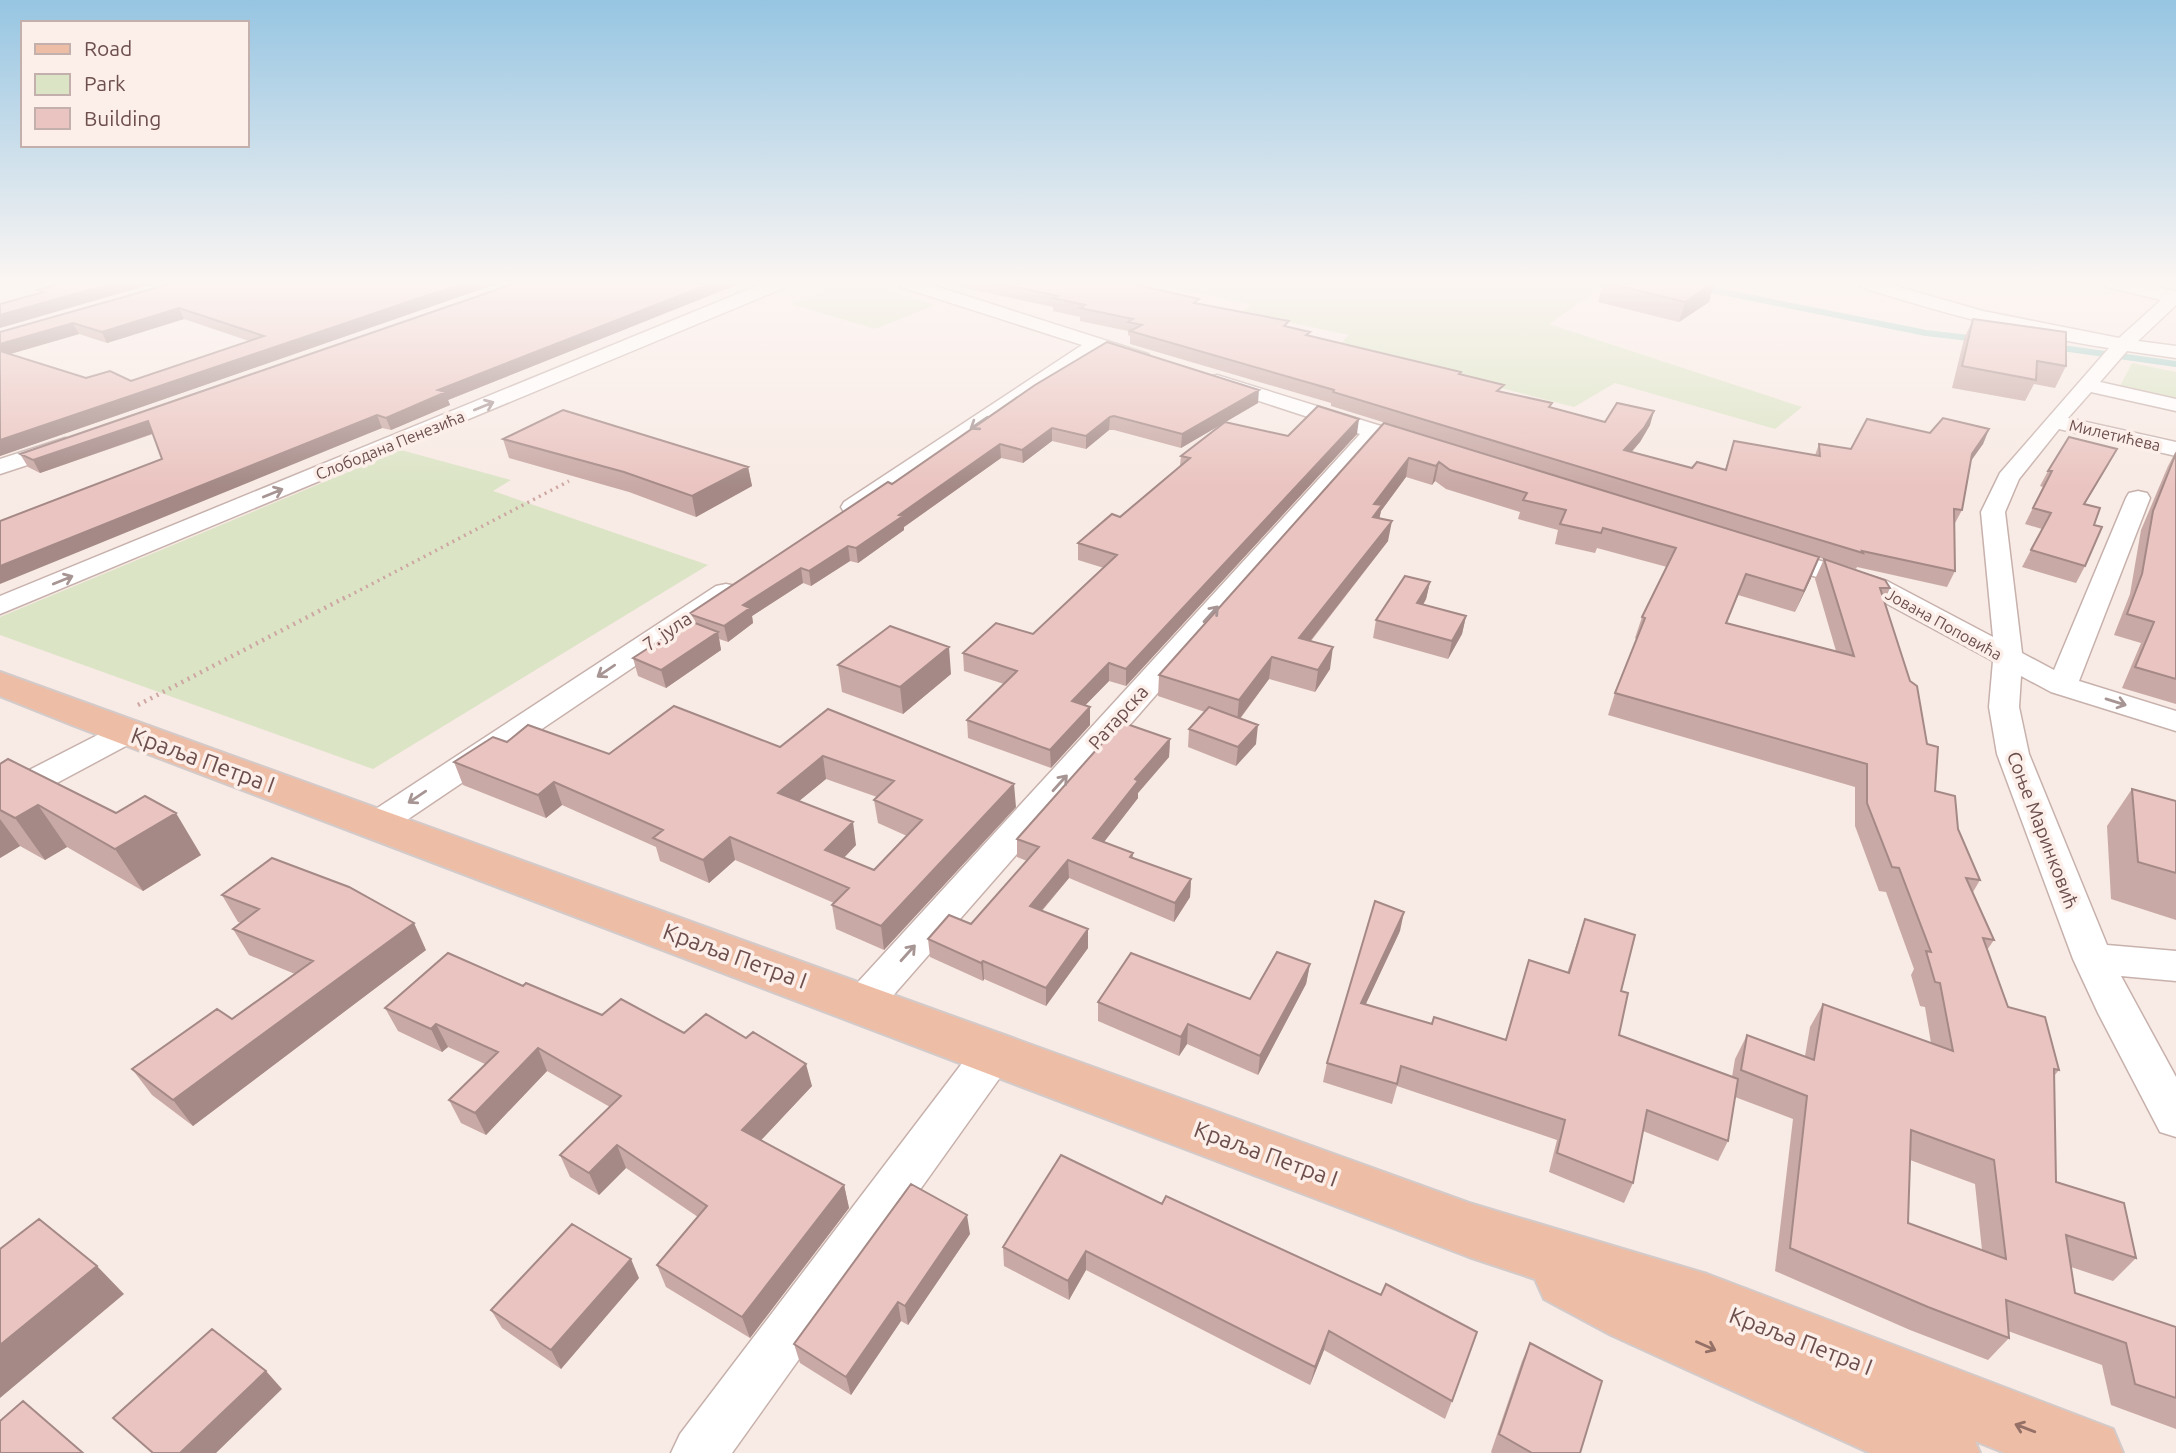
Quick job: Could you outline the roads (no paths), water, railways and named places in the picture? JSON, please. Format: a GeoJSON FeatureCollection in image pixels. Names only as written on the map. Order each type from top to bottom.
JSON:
{"type":"FeatureCollection","features":[{"type":"Feature","properties":{"kind":"main road","name":"Краља Петра I"},"geometry":{"type":"LineString","coordinates":[[0,683],[1469,1230],[1707,1304],[2089,1453]]}},
{"type":"Feature","properties":{"kind":"main road","name":"Краља Петра I"},"geometry":{"type":"LineString","coordinates":[[1469,1230],[1633,1313],[1946,1453]]}},
{"type":"Feature","properties":{"kind":"street","name":"Слободана Пенезића"},"geometry":{"type":"LineString","coordinates":[[0,606],[616,351]]}},
{"type":"Feature","properties":{"kind":"street"},"geometry":{"type":"LineString","coordinates":[[830,522],[1087,351]]}},
{"type":"Feature","properties":{"kind":"street"},"geometry":{"type":"LineString","coordinates":[[1118,351],[1160,364]]}},
{"type":"Feature","properties":{"kind":"street"},"geometry":{"type":"LineString","coordinates":[[2113,351],[2176,352]]}},
{"type":"Feature","properties":{"kind":"street","name":"Соње Маринковић"},"geometry":{"type":"LineString","coordinates":[[2117,352],[2054,421],[2008,478],[1993,512],[1996,556],[2006,621],[2008,659],[2004,707],[2013,754],[2093,959],[2118,1013],[2176,1118]]}},
{"type":"Feature","properties":{"kind":"street"},"geometry":{"type":"LineString","coordinates":[[1198,375],[1441,452]]}},
{"type":"Feature","properties":{"kind":"street"},"geometry":{"type":"LineString","coordinates":[[2087,385],[2176,405]]}},
{"type":"Feature","properties":{"kind":"street","name":"Милетићева"},"geometry":{"type":"LineString","coordinates":[[2054,421],[2176,449]]}},
{"type":"Feature","properties":{"kind":"street","name":"Ратарска"},"geometry":{"type":"LineString","coordinates":[[862,1004],[1374,431]]}},
{"type":"Feature","properties":{"kind":"street"},"geometry":{"type":"LineString","coordinates":[[0,467],[87,437]]}},
{"type":"Feature","properties":{"kind":"street"},"geometry":{"type":"LineString","coordinates":[[2062,686],[2138,498]]}},
{"type":"Feature","properties":{"kind":"street","name":"Јована Поповића"},"geometry":{"type":"LineString","coordinates":[[1758,550],[1877,587],[2062,686],[2176,721]]}},
{"type":"Feature","properties":{"kind":"street","name":"7. јула"},"geometry":{"type":"LineString","coordinates":[[377,824],[748,577]]}},
{"type":"Feature","properties":{"kind":"street"},"geometry":{"type":"LineString","coordinates":[[1948,625],[1975,626],[2006,621]]}},
{"type":"Feature","properties":{"kind":"street"},"geometry":{"type":"LineString","coordinates":[[0,799],[115,728]]}},
{"type":"Feature","properties":{"kind":"street"},"geometry":{"type":"LineString","coordinates":[[2093,959],[2176,966]]}},
{"type":"Feature","properties":{"kind":"street"},"geometry":{"type":"LineString","coordinates":[[699,1453],[994,1053]]}},
{"type":"Feature","properties":{"kind":"waterway"},"geometry":{"type":"LineString","coordinates":[[2082,351],[2176,364]]}}]}
